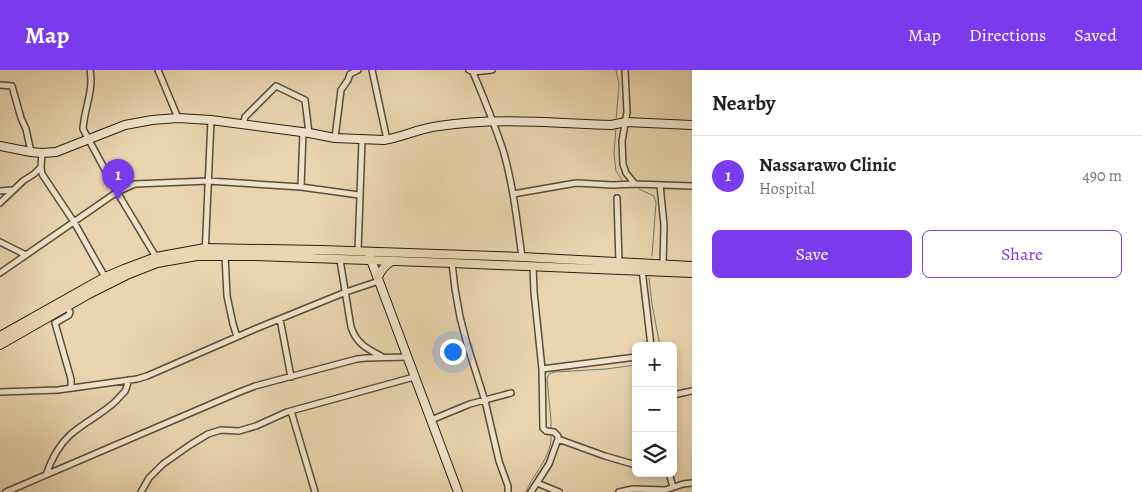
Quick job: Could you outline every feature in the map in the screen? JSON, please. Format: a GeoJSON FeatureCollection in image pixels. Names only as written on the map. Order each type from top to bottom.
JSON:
{"type":"FeatureCollection","features":[{"type":"Feature","properties":{"kind":"main road"},"geometry":{"type":"LineString","coordinates":[[0,146],[31,152],[56,152],[125,125],[178,118],[211,120],[306,132],[334,138],[362,140],[387,140],[437,126],[492,121],[611,125],[623,122],[692,124]]}},
{"type":"Feature","properties":{"kind":"main road"},"geometry":{"type":"LineString","coordinates":[[0,336],[105,277],[156,257],[205,252],[358,251],[392,261],[533,266],[642,267],[663,264],[692,266]]}},
{"type":"Feature","properties":{"kind":"main road"},"geometry":{"type":"LineString","coordinates":[[0,345],[108,284],[150,266],[197,256],[205,252],[225,255],[340,260],[370,256],[522,257],[619,262],[642,267],[692,273]]}},
{"type":"Feature","properties":{"kind":"main road"},"geometry":{"type":"LineString","coordinates":[[370,256],[458,492]]}},
{"type":"Feature","properties":{"kind":"main road"},"geometry":{"type":"LineString","coordinates":[[378,279],[382,268],[392,261]]}},
{"type":"Feature","properties":{"kind":"street"},"geometry":{"type":"LineString","coordinates":[[90,70],[92,78],[83,129],[117,192],[156,257]]}},
{"type":"Feature","properties":{"kind":"street"},"geometry":{"type":"LineString","coordinates":[[158,70],[178,118]]}},
{"type":"Feature","properties":{"kind":"street"},"geometry":{"type":"LineString","coordinates":[[334,138],[341,90],[350,74],[358,70]]}},
{"type":"Feature","properties":{"kind":"street"},"geometry":{"type":"LineString","coordinates":[[372,70],[387,140]]}},
{"type":"Feature","properties":{"kind":"street"},"geometry":{"type":"LineString","coordinates":[[492,70],[471,70],[502,149],[513,194],[522,257]]}},
{"type":"Feature","properties":{"kind":"street"},"geometry":{"type":"LineString","coordinates":[[625,70],[627,112],[623,122],[623,164],[626,173],[635,184]]}},
{"type":"Feature","properties":{"kind":"street"},"geometry":{"type":"LineString","coordinates":[[0,85],[12,86],[20,118],[26,129],[31,152]]}},
{"type":"Feature","properties":{"kind":"street"},"geometry":{"type":"LineString","coordinates":[[243,125],[244,117],[276,86],[305,100],[306,132],[301,188]]}},
{"type":"Feature","properties":{"kind":"street"},"geometry":{"type":"LineString","coordinates":[[205,252],[211,120]]}},
{"type":"Feature","properties":{"kind":"street"},"geometry":{"type":"LineString","coordinates":[[358,251],[362,140]]}},
{"type":"Feature","properties":{"kind":"street"},"geometry":{"type":"LineString","coordinates":[[42,153],[42,174],[74,222],[105,277]]}},
{"type":"Feature","properties":{"kind":"street"},"geometry":{"type":"LineString","coordinates":[[0,202],[41,167]]}},
{"type":"Feature","properties":{"kind":"street"},"geometry":{"type":"LineString","coordinates":[[0,273],[117,192],[135,184],[208,181],[301,188],[359,195]]}},
{"type":"Feature","properties":{"kind":"street"},"geometry":{"type":"LineString","coordinates":[[513,194],[576,183],[692,186]]}},
{"type":"Feature","properties":{"kind":"street"},"geometry":{"type":"LineString","coordinates":[[660,185],[664,225],[663,264]]}},
{"type":"Feature","properties":{"kind":"street"},"geometry":{"type":"LineString","coordinates":[[0,191],[12,190]]}},
{"type":"Feature","properties":{"kind":"street"},"geometry":{"type":"LineString","coordinates":[[617,198],[619,262]]}},
{"type":"Feature","properties":{"kind":"street"},"geometry":{"type":"LineString","coordinates":[[0,242],[26,254]]}},
{"type":"Feature","properties":{"kind":"street"},"geometry":{"type":"LineString","coordinates":[[225,255],[226,296],[237,337]]}},
{"type":"Feature","properties":{"kind":"street"},"geometry":{"type":"LineString","coordinates":[[340,260],[351,327],[354,334],[365,348],[383,358]]}},
{"type":"Feature","properties":{"kind":"street"},"geometry":{"type":"LineString","coordinates":[[452,263],[460,317],[485,401],[508,492]]}},
{"type":"Feature","properties":{"kind":"street"},"geometry":{"type":"LineString","coordinates":[[533,266],[542,369],[544,428],[546,431],[551,431],[558,436],[558,439],[605,456],[632,463]]}},
{"type":"Feature","properties":{"kind":"street"},"geometry":{"type":"LineString","coordinates":[[642,267],[651,342]]}},
{"type":"Feature","properties":{"kind":"street"},"geometry":{"type":"LineString","coordinates":[[0,392],[58,390],[147,376],[378,279]]}},
{"type":"Feature","properties":{"kind":"street"},"geometry":{"type":"LineString","coordinates":[[67,307],[70,312],[69,314],[55,323],[71,379],[71,388]]}},
{"type":"Feature","properties":{"kind":"street"},"geometry":{"type":"LineString","coordinates":[[280,319],[290,377]]}},
{"type":"Feature","properties":{"kind":"street"},"geometry":{"type":"LineString","coordinates":[[0,489],[7,492],[237,392],[255,386],[357,359],[407,357]]}},
{"type":"Feature","properties":{"kind":"street"},"geometry":{"type":"LineString","coordinates":[[542,369],[632,358]]}},
{"type":"Feature","properties":{"kind":"street"},"geometry":{"type":"LineString","coordinates":[[142,492],[149,478],[163,464],[208,434],[221,430],[239,431],[256,426],[290,411],[414,377]]}},
{"type":"Feature","properties":{"kind":"street"},"geometry":{"type":"LineString","coordinates":[[46,475],[50,463],[68,436],[103,412],[125,392],[129,380]]}},
{"type":"Feature","properties":{"kind":"street"},"geometry":{"type":"LineString","coordinates":[[677,394],[692,391]]}},
{"type":"Feature","properties":{"kind":"street"},"geometry":{"type":"LineString","coordinates":[[431,420],[470,404],[510,393]]}},
{"type":"Feature","properties":{"kind":"street"},"geometry":{"type":"LineString","coordinates":[[290,411],[314,492]]}},
{"type":"Feature","properties":{"kind":"street"},"geometry":{"type":"LineString","coordinates":[[531,492],[548,464],[558,439]]}},
{"type":"Feature","properties":{"kind":"street"},"geometry":{"type":"LineString","coordinates":[[670,477],[673,487]]}},
{"type":"Feature","properties":{"kind":"street"},"geometry":{"type":"LineString","coordinates":[[537,483],[560,492]]}},
{"type":"Feature","properties":{"kind":"street"},"geometry":{"type":"LineString","coordinates":[[619,492],[665,490],[682,484],[692,483]]}},
{"type":"Feature","properties":{"kind":"waterway"},"geometry":{"type":"LineString","coordinates":[[616,70],[619,84],[616,121]]}},
{"type":"Feature","properties":{"kind":"waterway"},"geometry":{"type":"LineString","coordinates":[[616,127],[614,154],[616,171],[622,180]]}},
{"type":"Feature","properties":{"kind":"waterway"},"geometry":{"type":"LineString","coordinates":[[639,189],[654,196],[656,203],[652,256]]}},
{"type":"Feature","properties":{"kind":"waterway"},"geometry":{"type":"LineString","coordinates":[[649,278],[659,342]]}},
{"type":"Feature","properties":{"kind":"waterway"},"geometry":{"type":"LineString","coordinates":[[551,430],[547,379],[549,374],[632,366]]}},
{"type":"Feature","properties":{"kind":"waterway"},"geometry":{"type":"LineString","coordinates":[[526,492],[548,452],[551,434]]}},
{"type":"Feature","properties":{"kind":"place","name":"Nassarawo Clinic"},"geometry":{"type":"Point","coordinates":[118,200]}}]}
